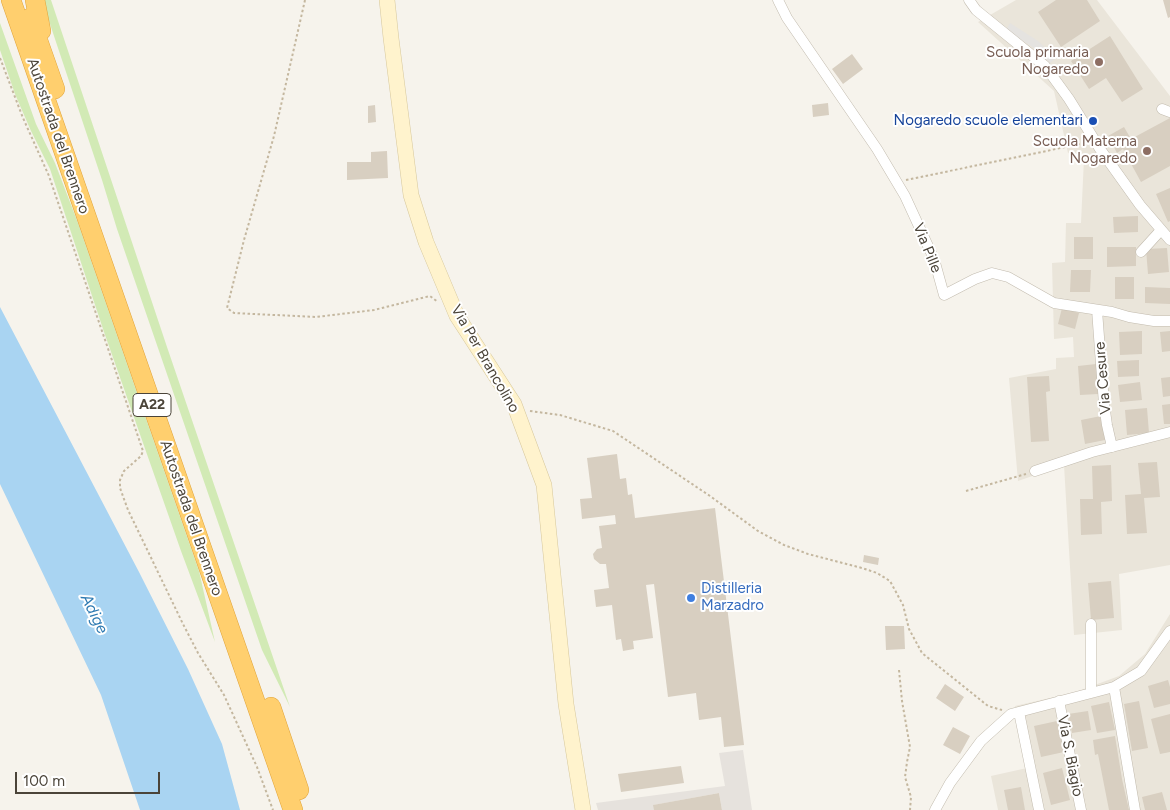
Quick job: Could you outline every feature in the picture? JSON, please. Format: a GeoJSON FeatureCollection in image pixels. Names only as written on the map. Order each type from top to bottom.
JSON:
{"type":"FeatureCollection","features":[{"type":"Feature","properties":{"kind":"highway"},"geometry":{"type":"LineString","coordinates":[[2,0],[14,30],[27,48]]}},
{"type":"Feature","properties":{"kind":"highway","name":"Autostrada del Brennero"},"geometry":{"type":"LineString","coordinates":[[11,0],[293,810]]}},
{"type":"Feature","properties":{"kind":"highway","name":"Autostrada del Brennero"},"geometry":{"type":"LineString","coordinates":[[24,0],[306,810]]}},
{"type":"Feature","properties":{"kind":"highway"},"geometry":{"type":"LineString","coordinates":[[35,0],[45,60]]}},
{"type":"Feature","properties":{"kind":"main road","name":"Via Per Brancolino"},"geometry":{"type":"LineString","coordinates":[[387,0],[411,195],[426,242],[457,316],[510,396],[518,412],[544,485],[566,704],[583,810]]}},
{"type":"Feature","properties":{"kind":"street","name":"Via Pille"},"geometry":{"type":"LineString","coordinates":[[778,0],[787,18],[877,149],[905,196],[934,259],[944,295],[975,279],[992,273],[1008,277],[1054,303],[1112,312],[1129,318],[1170,321]]}},
{"type":"Feature","properties":{"kind":"street"},"geometry":{"type":"LineString","coordinates":[[969,0],[976,10],[1045,66],[1140,206],[1170,240]]}},
{"type":"Feature","properties":{"kind":"street"},"geometry":{"type":"LineString","coordinates":[[1141,252],[1161,230]]}},
{"type":"Feature","properties":{"kind":"street","name":"Via Cesure"},"geometry":{"type":"LineString","coordinates":[[1097,310],[1104,404],[1112,447]]}},
{"type":"Feature","properties":{"kind":"street"},"geometry":{"type":"LineString","coordinates":[[1035,471],[1112,447],[1170,432]]}},
{"type":"Feature","properties":{"kind":"street"},"geometry":{"type":"LineString","coordinates":[[1091,624],[1091,693]]}},
{"type":"Feature","properties":{"kind":"street","name":"Via S. Biagio"},"geometry":{"type":"LineString","coordinates":[[935,810],[950,784],[981,741],[1015,713],[1114,687],[1141,671],[1170,631]]}},
{"type":"Feature","properties":{"kind":"street"},"geometry":{"type":"LineString","coordinates":[[1114,687],[1135,810]]}},
{"type":"Feature","properties":{"kind":"street","name":"Via S. Biagio"},"geometry":{"type":"LineString","coordinates":[[1059,701],[1081,810]]}},
{"type":"Feature","properties":{"kind":"street"},"geometry":{"type":"LineString","coordinates":[[1015,713],[1039,810]]}},
{"type":"Feature","properties":{"kind":"path"},"geometry":{"type":"LineString","coordinates":[[305,0],[274,136],[226,308],[234,313],[316,316],[374,310],[430,296],[457,316]]}},
{"type":"Feature","properties":{"kind":"path"},"geometry":{"type":"LineString","coordinates":[[0,58],[23,118],[49,176],[144,451],[124,471],[120,480],[120,488],[128,510],[198,654],[228,703],[257,767],[273,810]]}},
{"type":"Feature","properties":{"kind":"path"},"geometry":{"type":"LineString","coordinates":[[896,182],[1095,141]]}},
{"type":"Feature","properties":{"kind":"path"},"geometry":{"type":"LineString","coordinates":[[518,412],[532,411],[560,415],[613,431],[710,496],[758,531],[784,545],[808,554],[877,573],[890,581],[903,605],[909,629],[922,654],[988,706],[1015,713]]}},
{"type":"Feature","properties":{"kind":"path"},"geometry":{"type":"LineString","coordinates":[[966,491],[1035,471]]}},
{"type":"Feature","properties":{"kind":"path"},"geometry":{"type":"LineString","coordinates":[[899,670],[910,746],[905,777],[911,797],[910,810]]}},
{"type":"Feature","properties":{"kind":"shaded area"},"geometry":{"type":"Polygon","coordinates":[[[1016,0],[1097,0],[1170,96],[1170,565],[1119,574],[1122,630],[1074,635],[1064,465],[1018,481],[1009,378],[1056,369],[1056,358],[1074,357],[1073,337],[1054,339],[1052,263],[1065,262],[1066,223],[1081,223],[1084,158],[1068,153],[1054,91],[978,22],[1016,0]]]}},
{"type":"Feature","properties":{"kind":"shaded area"},"geometry":{"type":"Polygon","coordinates":[[[1010,23],[1038,41],[1056,58],[1050,63],[1034,48],[1006,30],[1010,23]]]}},
{"type":"Feature","properties":{"kind":"shaded area"},"geometry":{"type":"Polygon","coordinates":[[[1170,614],[1170,810],[998,810],[991,776],[1027,768],[1015,706],[1076,692],[1119,676],[1145,654],[1170,614]]]}},
{"type":"Feature","properties":{"kind":"shaded area"},"geometry":{"type":"Polygon","coordinates":[[[743,750],[752,810],[722,810],[719,793],[654,805],[654,810],[598,810],[596,803],[725,786],[719,753],[743,750]]]}},
{"type":"Feature","properties":{"kind":"green space"},"geometry":{"type":"Polygon","coordinates":[[[42,0],[51,0],[290,707],[262,650],[117,229],[42,0]]]}},
{"type":"Feature","properties":{"kind":"green space"},"geometry":{"type":"Polygon","coordinates":[[[0,23],[36,124],[55,163],[78,223],[199,571],[215,642],[104,332],[50,169],[15,94],[0,50],[0,23]]]}},
{"type":"Feature","properties":{"kind":"water","name":"Adige"},"geometry":{"type":"Polygon","coordinates":[[[0,307],[188,669],[222,744],[240,810],[140,810],[101,695],[0,484],[0,307]]]}},
{"type":"Feature","properties":{"kind":"building"},"geometry":{"type":"Polygon","coordinates":[[[1056,0],[1087,0],[1100,21],[1061,47],[1038,12],[1056,0]]]}},
{"type":"Feature","properties":{"kind":"building"},"geometry":{"type":"Polygon","coordinates":[[[1163,0],[1170,0],[1170,17],[1168,18],[1163,0]]]}},
{"type":"Feature","properties":{"kind":"building","name":"Scuola primaria Nogaredo"},"geometry":{"type":"Polygon","coordinates":[[[1110,36],[1143,89],[1122,102],[1106,78],[1089,89],[1071,61],[1110,36]]]}},
{"type":"Feature","properties":{"kind":"building"},"geometry":{"type":"Polygon","coordinates":[[[852,54],[863,69],[843,84],[832,69],[852,54]]]}},
{"type":"Feature","properties":{"kind":"building"},"geometry":{"type":"Polygon","coordinates":[[[828,103],[829,115],[813,117],[812,105],[828,103]]]}},
{"type":"Feature","properties":{"kind":"building"},"geometry":{"type":"Polygon","coordinates":[[[375,105],[376,122],[368,123],[368,106],[375,105]]]}},
{"type":"Feature","properties":{"kind":"building","name":"Scuola Materna Nogaredo"},"geometry":{"type":"Polygon","coordinates":[[[1170,118],[1170,166],[1141,182],[1123,149],[1117,153],[1108,136],[1124,127],[1131,139],[1170,118]]]}},
{"type":"Feature","properties":{"kind":"building"},"geometry":{"type":"Polygon","coordinates":[[[387,151],[388,178],[347,180],[347,162],[371,162],[371,152],[387,151]]]}},
{"type":"Feature","properties":{"kind":"building"},"geometry":{"type":"Polygon","coordinates":[[[1170,188],[1170,221],[1168,222],[1156,194],[1170,188]]]}},
{"type":"Feature","properties":{"kind":"building"},"geometry":{"type":"Polygon","coordinates":[[[1138,216],[1138,232],[1114,233],[1113,217],[1138,216]]]}},
{"type":"Feature","properties":{"kind":"building"},"geometry":{"type":"Polygon","coordinates":[[[1074,237],[1093,237],[1093,259],[1074,259],[1074,237]]]}},
{"type":"Feature","properties":{"kind":"building"},"geometry":{"type":"Polygon","coordinates":[[[1107,247],[1136,247],[1136,266],[1107,267],[1107,247]]]}},
{"type":"Feature","properties":{"kind":"building"},"geometry":{"type":"Polygon","coordinates":[[[1167,248],[1169,272],[1148,274],[1146,249],[1167,248]]]}},
{"type":"Feature","properties":{"kind":"building"},"geometry":{"type":"Polygon","coordinates":[[[1071,270],[1091,270],[1090,292],[1070,292],[1071,270]]]}},
{"type":"Feature","properties":{"kind":"building"},"geometry":{"type":"Polygon","coordinates":[[[1115,277],[1134,277],[1134,299],[1115,299],[1115,277]]]}},
{"type":"Feature","properties":{"kind":"building"},"geometry":{"type":"Polygon","coordinates":[[[1145,287],[1170,288],[1170,304],[1145,303],[1145,287]]]}},
{"type":"Feature","properties":{"kind":"building"},"geometry":{"type":"Polygon","coordinates":[[[1062,308],[1079,313],[1075,329],[1058,324],[1062,308]]]}},
{"type":"Feature","properties":{"kind":"building"},"geometry":{"type":"Polygon","coordinates":[[[1142,331],[1142,354],[1120,355],[1119,332],[1142,331]]]}},
{"type":"Feature","properties":{"kind":"building"},"geometry":{"type":"Polygon","coordinates":[[[1170,331],[1170,351],[1162,352],[1160,332],[1170,331]]]}},
{"type":"Feature","properties":{"kind":"building"},"geometry":{"type":"Polygon","coordinates":[[[1139,360],[1139,376],[1118,377],[1117,361],[1139,360]]]}},
{"type":"Feature","properties":{"kind":"building"},"geometry":{"type":"Polygon","coordinates":[[[1096,364],[1098,394],[1080,395],[1078,366],[1096,364]]]}},
{"type":"Feature","properties":{"kind":"building"},"geometry":{"type":"Polygon","coordinates":[[[1049,376],[1050,391],[1046,392],[1049,441],[1031,442],[1027,377],[1049,376]]]}},
{"type":"Feature","properties":{"kind":"building"},"geometry":{"type":"Polygon","coordinates":[[[1170,377],[1170,396],[1163,397],[1161,378],[1170,377]]]}},
{"type":"Feature","properties":{"kind":"building"},"geometry":{"type":"Polygon","coordinates":[[[1140,382],[1142,400],[1120,402],[1118,385],[1140,382]]]}},
{"type":"Feature","properties":{"kind":"building"},"geometry":{"type":"Polygon","coordinates":[[[1170,404],[1170,424],[1164,424],[1162,405],[1170,404]]]}},
{"type":"Feature","properties":{"kind":"building"},"geometry":{"type":"Polygon","coordinates":[[[1147,408],[1149,433],[1127,435],[1125,410],[1147,408]]]}},
{"type":"Feature","properties":{"kind":"building"},"geometry":{"type":"Polygon","coordinates":[[[1101,416],[1105,440],[1085,444],[1081,420],[1101,416]]]}},
{"type":"Feature","properties":{"kind":"building","name":"Distilleria Marzadro"},"geometry":{"type":"Polygon","coordinates":[[[617,454],[620,479],[626,478],[628,495],[632,494],[635,518],[715,508],[744,745],[724,747],[721,717],[699,720],[696,693],[668,697],[654,584],[646,585],[653,638],[633,641],[634,649],[623,651],[621,639],[616,640],[612,605],[596,607],[594,590],[609,588],[606,564],[600,564],[594,559],[593,554],[597,549],[602,548],[599,526],[616,524],[615,515],[582,519],[580,499],[592,498],[587,458],[617,454]]]}},
{"type":"Feature","properties":{"kind":"building"},"geometry":{"type":"Polygon","coordinates":[[[1157,462],[1160,497],[1144,498],[1147,533],[1127,534],[1125,495],[1141,494],[1138,463],[1157,462]]]}},
{"type":"Feature","properties":{"kind":"building"},"geometry":{"type":"Polygon","coordinates":[[[1111,465],[1112,501],[1101,502],[1102,534],[1081,535],[1080,499],[1093,499],[1092,466],[1111,465]]]}},
{"type":"Feature","properties":{"kind":"building"},"geometry":{"type":"Polygon","coordinates":[[[864,555],[879,558],[878,565],[863,562],[864,555]]]}},
{"type":"Feature","properties":{"kind":"building"},"geometry":{"type":"Polygon","coordinates":[[[1111,581],[1114,618],[1091,620],[1088,583],[1111,581]]]}},
{"type":"Feature","properties":{"kind":"building"},"geometry":{"type":"Polygon","coordinates":[[[885,626],[904,626],[905,649],[886,650],[885,626]]]}},
{"type":"Feature","properties":{"kind":"building"},"geometry":{"type":"Polygon","coordinates":[[[1168,680],[1170,704],[1154,708],[1148,686],[1168,680]]]}},
{"type":"Feature","properties":{"kind":"building"},"geometry":{"type":"Polygon","coordinates":[[[945,684],[964,697],[955,711],[936,698],[945,684]]]}},
{"type":"Feature","properties":{"kind":"building"},"geometry":{"type":"Polygon","coordinates":[[[1139,701],[1148,748],[1132,751],[1124,704],[1139,701]]]}},
{"type":"Feature","properties":{"kind":"building"},"geometry":{"type":"Polygon","coordinates":[[[1109,702],[1115,730],[1097,733],[1091,706],[1109,702]]]}},
{"type":"Feature","properties":{"kind":"building"},"geometry":{"type":"Polygon","coordinates":[[[1088,711],[1091,730],[1072,733],[1068,714],[1088,711]]]}},
{"type":"Feature","properties":{"kind":"building"},"geometry":{"type":"Polygon","coordinates":[[[1170,714],[1170,752],[1160,754],[1151,719],[1170,714]]]}},
{"type":"Feature","properties":{"kind":"building"},"geometry":{"type":"Polygon","coordinates":[[[1057,721],[1064,752],[1041,757],[1034,726],[1057,721]]]}},
{"type":"Feature","properties":{"kind":"building"},"geometry":{"type":"Polygon","coordinates":[[[953,727],[970,736],[960,754],[943,745],[953,727]]]}},
{"type":"Feature","properties":{"kind":"building"},"geometry":{"type":"Polygon","coordinates":[[[1115,736],[1129,810],[1109,810],[1098,754],[1095,755],[1093,740],[1115,736]]]}},
{"type":"Feature","properties":{"kind":"building"},"geometry":{"type":"Polygon","coordinates":[[[681,766],[684,783],[621,792],[618,774],[681,766]]]}},
{"type":"Feature","properties":{"kind":"building"},"geometry":{"type":"Polygon","coordinates":[[[1062,768],[1070,800],[1051,805],[1043,773],[1062,768]]]}},
{"type":"Feature","properties":{"kind":"building"},"geometry":{"type":"Polygon","coordinates":[[[1021,787],[1025,810],[1008,810],[1004,790],[1021,787]]]}},
{"type":"Feature","properties":{"kind":"building"},"geometry":{"type":"Polygon","coordinates":[[[1162,792],[1167,810],[1145,810],[1142,797],[1162,792]]]}},
{"type":"Feature","properties":{"kind":"building"},"geometry":{"type":"Polygon","coordinates":[[[719,793],[722,810],[654,810],[653,805],[719,793]]]}},
{"type":"Feature","properties":{"kind":"place","name":"Scuola primaria Nogaredo"},"geometry":{"type":"Point","coordinates":[1099,62]}},
{"type":"Feature","properties":{"kind":"place","name":"Nogaredo scuole elementari"},"geometry":{"type":"Point","coordinates":[1093,121]}},
{"type":"Feature","properties":{"kind":"place","name":"Scuola Materna Nogaredo"},"geometry":{"type":"Point","coordinates":[1147,151]}},
{"type":"Feature","properties":{"kind":"place","name":"Distilleria Marzadro"},"geometry":{"type":"Point","coordinates":[691,598]}}]}
